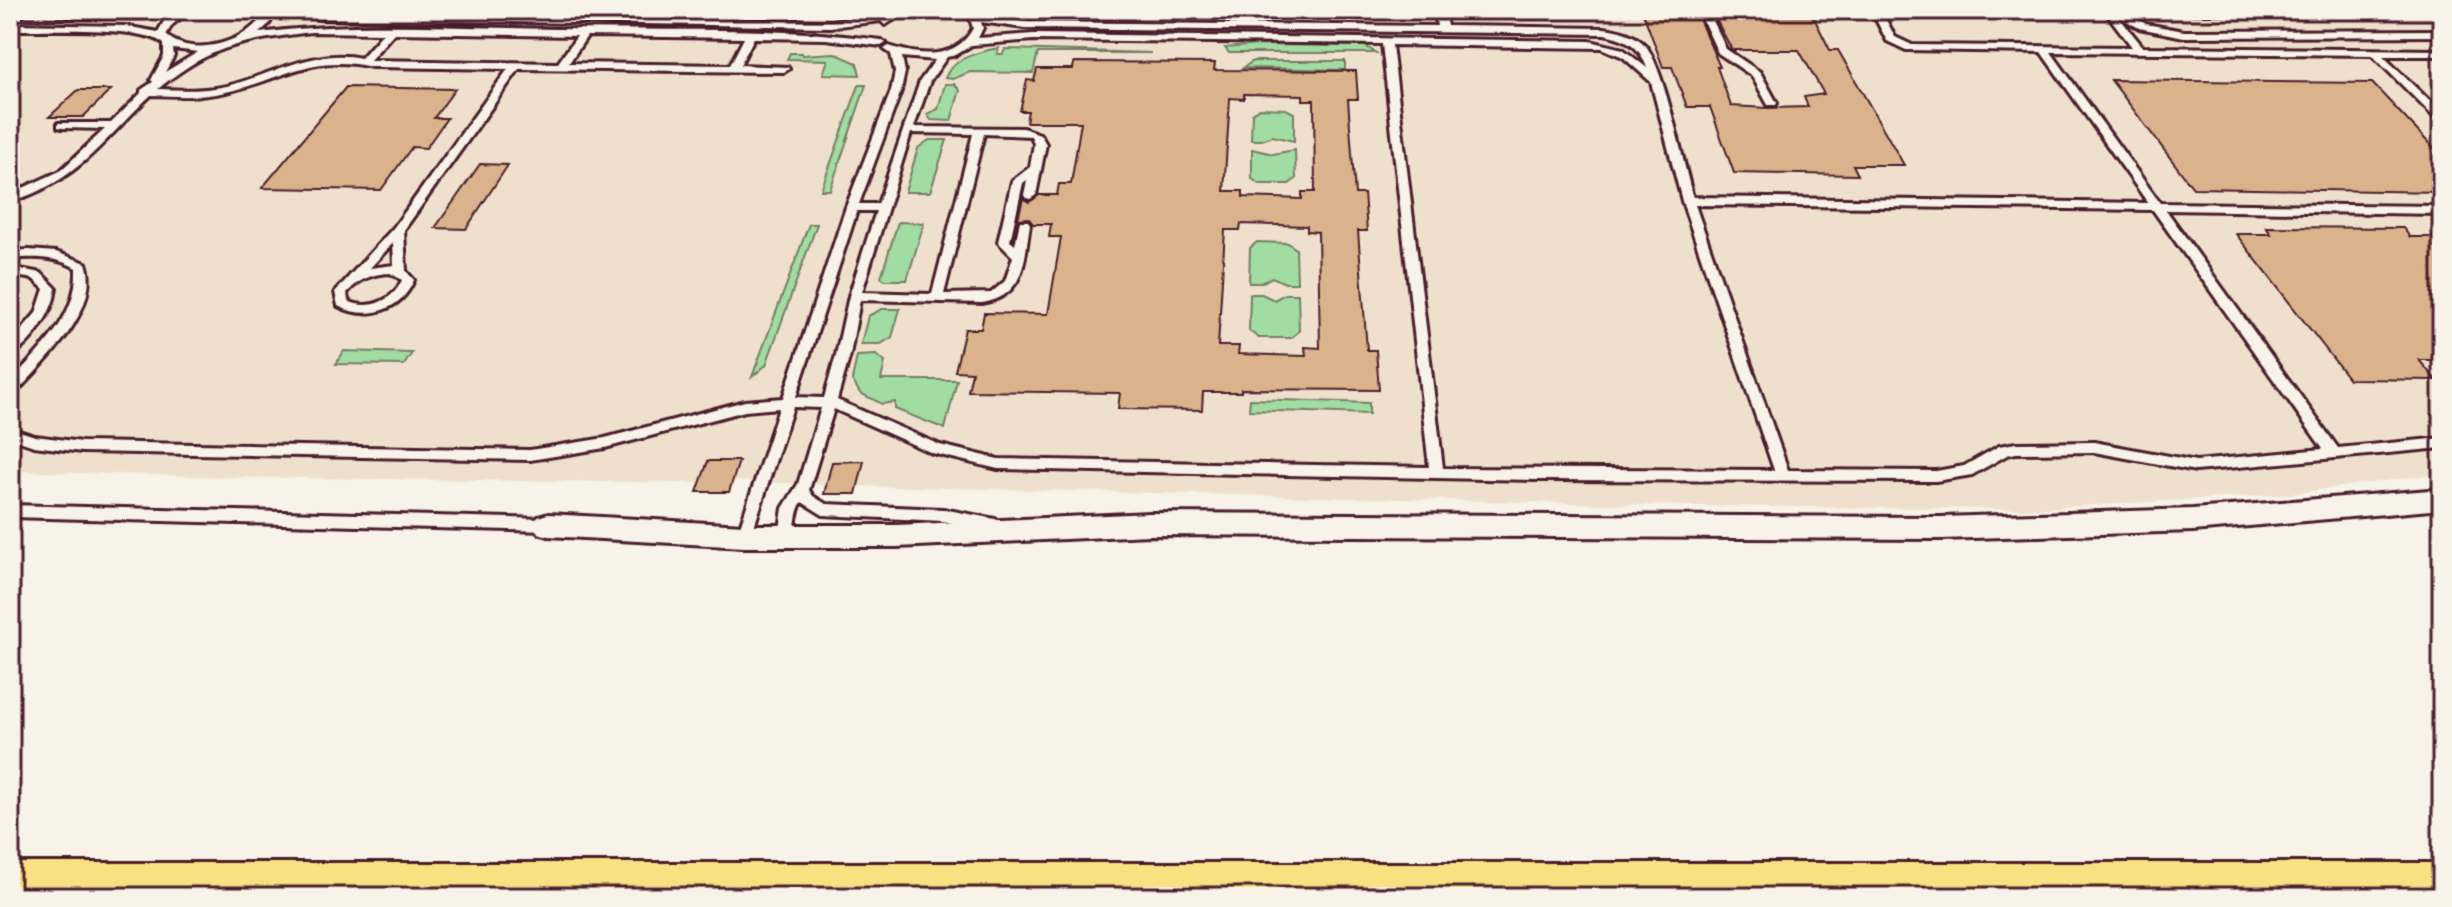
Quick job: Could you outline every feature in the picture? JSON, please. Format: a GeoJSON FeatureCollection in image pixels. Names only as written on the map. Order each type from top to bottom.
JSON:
{"type":"FeatureCollection","features":[{"type":"Feature","properties":{"kind":"highway"},"geometry":{"type":"LineString","coordinates":[[10,890],[2442,890]]}},
{"type":"Feature","properties":{"kind":"street"},"geometry":{"type":"LineString","coordinates":[[548,525],[744,536],[910,535],[1149,524],[2014,527],[2193,520],[2442,499]]}},
{"type":"Feature","properties":{"kind":"lane"},"geometry":{"type":"LineString","coordinates":[[10,13],[140,15],[186,10]]}},
{"type":"Feature","properties":{"kind":"lane"},"geometry":{"type":"LineString","coordinates":[[10,198],[44,184],[71,168],[149,88],[169,56],[164,40],[168,23],[186,10]]}},
{"type":"Feature","properties":{"kind":"lane"},"geometry":{"type":"LineString","coordinates":[[244,38],[267,22],[271,10]]}},
{"type":"Feature","properties":{"kind":"lane"},"geometry":{"type":"LineString","coordinates":[[280,10],[321,16],[425,13],[574,20],[671,15],[830,24],[891,17],[906,10]]}},
{"type":"Feature","properties":{"kind":"lane"},"geometry":{"type":"LineString","coordinates":[[559,10],[574,20]]}},
{"type":"Feature","properties":{"kind":"lane"},"geometry":{"type":"LineString","coordinates":[[963,10],[975,18],[1024,25],[1604,31],[1621,34],[1645,49],[1688,201],[1783,476]]}},
{"type":"Feature","properties":{"kind":"lane"},"geometry":{"type":"LineString","coordinates":[[1154,26],[1156,10]]}},
{"type":"Feature","properties":{"kind":"lane"},"geometry":{"type":"LineString","coordinates":[[1439,10],[1442,29]]}},
{"type":"Feature","properties":{"kind":"lane"},"geometry":{"type":"LineString","coordinates":[[1703,10],[1722,51],[1756,74],[1772,103]]}},
{"type":"Feature","properties":{"kind":"lane"},"geometry":{"type":"LineString","coordinates":[[1876,10],[1891,39],[1903,47],[2442,53]]}},
{"type":"Feature","properties":{"kind":"lane"},"geometry":{"type":"LineString","coordinates":[[2109,10],[2139,49]]}},
{"type":"Feature","properties":{"kind":"lane"},"geometry":{"type":"LineString","coordinates":[[2116,10],[2143,26],[2184,34],[2442,33]]}},
{"type":"Feature","properties":{"kind":"lane"},"geometry":{"type":"LineString","coordinates":[[2189,10],[2442,10]]}},
{"type":"Feature","properties":{"kind":"lane"},"geometry":{"type":"LineString","coordinates":[[881,43],[879,32],[891,17]]}},
{"type":"Feature","properties":{"kind":"lane"},"geometry":{"type":"LineString","coordinates":[[10,27],[125,29],[194,49],[292,29],[841,36],[881,43],[896,53],[923,57],[943,55],[969,42],[977,33],[975,18]]}},
{"type":"Feature","properties":{"kind":"lane"},"geometry":{"type":"LineString","coordinates":[[364,61],[391,30]]}},
{"type":"Feature","properties":{"kind":"lane"},"geometry":{"type":"LineString","coordinates":[[561,67],[584,32]]}},
{"type":"Feature","properties":{"kind":"lane"},"geometry":{"type":"LineString","coordinates":[[734,68],[750,35]]}},
{"type":"Feature","properties":{"kind":"lane"},"geometry":{"type":"LineString","coordinates":[[969,42],[1033,37],[1599,44],[1629,54],[1655,81]]}},
{"type":"Feature","properties":{"kind":"lane"},"geometry":{"type":"LineString","coordinates":[[1387,42],[1437,473]]}},
{"type":"Feature","properties":{"kind":"lane"},"geometry":{"type":"LineString","coordinates":[[149,88],[218,46]]}},
{"type":"Feature","properties":{"kind":"lane"},"geometry":{"type":"LineString","coordinates":[[2043,48],[2334,453]]}},
{"type":"Feature","properties":{"kind":"lane"},"geometry":{"type":"LineString","coordinates":[[744,536],[852,207],[896,91],[900,72],[896,53]]}},
{"type":"Feature","properties":{"kind":"lane"},"geometry":{"type":"LineString","coordinates":[[2375,53],[2442,119]]}},
{"type":"Feature","properties":{"kind":"lane"},"geometry":{"type":"LineString","coordinates":[[786,536],[790,508],[803,493],[855,296],[907,130],[925,81],[943,55]]}},
{"type":"Feature","properties":{"kind":"lane"},"geometry":{"type":"LineString","coordinates":[[149,88],[223,90],[312,59],[372,64],[784,69]]}},
{"type":"Feature","properties":{"kind":"lane"},"geometry":{"type":"LineString","coordinates":[[398,230],[400,271],[408,280],[403,292],[376,308],[355,309],[342,303],[341,292],[398,230],[515,67]]}},
{"type":"Feature","properties":{"kind":"lane"},"geometry":{"type":"LineString","coordinates":[[62,125],[112,126]]}},
{"type":"Feature","properties":{"kind":"lane"},"geometry":{"type":"LineString","coordinates":[[907,130],[1023,131],[1035,134],[1040,141],[1030,195]]}},
{"type":"Feature","properties":{"kind":"lane"},"geometry":{"type":"LineString","coordinates":[[937,297],[979,131]]}},
{"type":"Feature","properties":{"kind":"lane"},"geometry":{"type":"LineString","coordinates":[[1018,255],[1004,242],[1018,181],[1035,169]]}},
{"type":"Feature","properties":{"kind":"lane"},"geometry":{"type":"LineString","coordinates":[[1688,201],[2442,210]]}},
{"type":"Feature","properties":{"kind":"lane"},"geometry":{"type":"LineString","coordinates":[[852,207],[883,208]]}},
{"type":"Feature","properties":{"kind":"lane"},"geometry":{"type":"LineString","coordinates":[[855,296],[989,299],[1001,296],[1011,285],[1024,224]]}},
{"type":"Feature","properties":{"kind":"lane"},"geometry":{"type":"LineString","coordinates":[[10,255],[49,254],[82,266],[85,280],[82,298],[56,337],[10,391]]}},
{"type":"Feature","properties":{"kind":"lane"},"geometry":{"type":"LineString","coordinates":[[10,271],[37,276],[50,288],[47,307],[10,351]]}},
{"type":"Feature","properties":{"kind":"lane"},"geometry":{"type":"LineString","coordinates":[[353,279],[372,271],[400,271]]}},
{"type":"Feature","properties":{"kind":"lane"},"geometry":{"type":"LineString","coordinates":[[23,337],[56,337]]}},
{"type":"Feature","properties":{"kind":"lane"},"geometry":{"type":"LineString","coordinates":[[10,433],[34,441],[82,447],[530,455],[605,443],[745,406],[787,402],[828,403],[937,449],[998,464],[1783,476],[1951,475],[1967,471],[2004,450],[2016,448],[2094,447],[2196,466],[2442,443]]}},
{"type":"Feature","properties":{"kind":"lane"},"geometry":{"type":"LineString","coordinates":[[803,493],[823,509],[943,515],[1007,529]]}},
{"type":"Feature","properties":{"kind":"lane"},"geometry":{"type":"LineString","coordinates":[[10,511],[548,525]]}},
{"type":"Feature","properties":{"kind":"shaded area"},"geometry":{"type":"Polygon","coordinates":[[[10,10],[2442,10],[2442,473],[2289,494],[2025,509],[1694,506],[859,486],[856,494],[824,494],[826,485],[733,481],[729,492],[697,492],[700,483],[10,471],[10,10]]]}},
{"type":"Feature","properties":{"kind":"green space"},"geometry":{"type":"Polygon","coordinates":[[[1257,45],[1365,46],[1376,53],[1229,53],[1225,48],[1257,45]]]}},
{"type":"Feature","properties":{"kind":"green space"},"geometry":{"type":"Polygon","coordinates":[[[999,48],[997,54],[1003,54],[1005,49],[1151,53],[1038,53],[1033,73],[970,72],[953,79],[945,78],[960,61],[999,48]]]}},
{"type":"Feature","properties":{"kind":"green space"},"geometry":{"type":"Polygon","coordinates":[[[790,53],[834,53],[857,63],[860,75],[823,74],[828,60],[787,59],[790,53]]]}},
{"type":"Feature","properties":{"kind":"green space"},"geometry":{"type":"Polygon","coordinates":[[[1253,61],[1345,61],[1345,70],[1243,68],[1253,61]]]}},
{"type":"Feature","properties":{"kind":"green space"},"geometry":{"type":"Polygon","coordinates":[[[945,84],[954,84],[960,90],[951,121],[931,120],[927,114],[938,109],[945,84]]]}},
{"type":"Feature","properties":{"kind":"green space"},"geometry":{"type":"Polygon","coordinates":[[[859,85],[866,85],[830,190],[821,190],[859,85]]]}},
{"type":"Feature","properties":{"kind":"green space"},"geometry":{"type":"Polygon","coordinates":[[[1259,108],[1286,109],[1294,113],[1294,141],[1272,136],[1251,140],[1252,113],[1259,108]]]}},
{"type":"Feature","properties":{"kind":"green space"},"geometry":{"type":"Polygon","coordinates":[[[929,140],[947,140],[930,192],[905,192],[918,148],[929,140]]]}},
{"type":"Feature","properties":{"kind":"green space"},"geometry":{"type":"Polygon","coordinates":[[[1252,149],[1273,154],[1295,150],[1296,179],[1289,184],[1260,184],[1252,179],[1252,149]]]}},
{"type":"Feature","properties":{"kind":"green space"},"geometry":{"type":"Polygon","coordinates":[[[898,222],[924,223],[907,280],[885,280],[881,277],[898,222]]]}},
{"type":"Feature","properties":{"kind":"green space"},"geometry":{"type":"Polygon","coordinates":[[[809,224],[817,224],[766,365],[752,377],[809,224]]]}},
{"type":"Feature","properties":{"kind":"green space"},"geometry":{"type":"Polygon","coordinates":[[[1257,242],[1288,243],[1296,249],[1297,283],[1285,283],[1272,277],[1261,283],[1249,283],[1250,248],[1257,242]]]}},
{"type":"Feature","properties":{"kind":"green space"},"geometry":{"type":"Polygon","coordinates":[[[1250,294],[1262,294],[1274,300],[1285,294],[1298,294],[1299,331],[1291,338],[1259,338],[1249,331],[1250,294]]]}},
{"type":"Feature","properties":{"kind":"green space"},"geometry":{"type":"Polygon","coordinates":[[[882,309],[900,309],[892,337],[881,344],[861,344],[868,316],[882,309]]]}},
{"type":"Feature","properties":{"kind":"green space"},"geometry":{"type":"Polygon","coordinates":[[[344,351],[412,353],[404,365],[336,364],[344,351]]]}},
{"type":"Feature","properties":{"kind":"green space"},"geometry":{"type":"Polygon","coordinates":[[[876,355],[885,362],[881,380],[957,380],[945,429],[895,409],[895,402],[882,404],[860,393],[852,380],[857,356],[876,355]]]}},
{"type":"Feature","properties":{"kind":"green space"},"geometry":{"type":"Polygon","coordinates":[[[1250,399],[1369,403],[1369,414],[1249,410],[1250,399]]]}},
{"type":"Feature","properties":{"kind":"building"},"geometry":{"type":"Polygon","coordinates":[[[1642,10],[1695,10],[1720,67],[1717,67],[1731,106],[1768,108],[1808,107],[1804,97],[1824,94],[1799,50],[1732,50],[1711,10],[1761,10],[1764,15],[1813,16],[1830,50],[1838,50],[1904,165],[1853,165],[1858,175],[1734,173],[1710,107],[1687,107],[1672,67],[1663,67],[1642,10]]]}},
{"type":"Feature","properties":{"kind":"building"},"geometry":{"type":"Polygon","coordinates":[[[1074,62],[1215,63],[1214,70],[1356,71],[1358,99],[1348,99],[1355,194],[1364,194],[1367,231],[1358,231],[1367,350],[1376,350],[1379,390],[1241,389],[1241,392],[1203,392],[1202,410],[1118,409],[1120,393],[968,391],[972,372],[955,371],[965,329],[981,329],[984,313],[1048,314],[1061,237],[1049,237],[1051,224],[1033,224],[1028,218],[1018,219],[1023,198],[1029,202],[1039,195],[1057,195],[1059,184],[1071,184],[1081,122],[1026,122],[1028,111],[1020,111],[1027,80],[1034,81],[1037,69],[1073,69],[1074,62]],[[1244,94],[1244,99],[1230,98],[1224,191],[1243,191],[1243,197],[1302,199],[1302,192],[1315,192],[1314,100],[1303,100],[1303,95],[1244,94]],[[1241,224],[1240,230],[1225,230],[1218,346],[1239,346],[1238,354],[1306,356],[1305,347],[1320,348],[1318,232],[1307,231],[1307,226],[1241,224]]]}},
{"type":"Feature","properties":{"kind":"building"},"geometry":{"type":"Polygon","coordinates":[[[2111,80],[2372,83],[2442,157],[2442,192],[2193,188],[2111,80]]]}},
{"type":"Feature","properties":{"kind":"building"},"geometry":{"type":"Polygon","coordinates":[[[346,87],[455,89],[434,118],[447,118],[426,148],[412,147],[381,190],[262,188],[346,87]]]}},
{"type":"Feature","properties":{"kind":"building"},"geometry":{"type":"Polygon","coordinates":[[[78,90],[111,90],[83,117],[49,117],[78,90]]]}},
{"type":"Feature","properties":{"kind":"building"},"geometry":{"type":"Polygon","coordinates":[[[480,164],[508,165],[466,229],[435,228],[480,164]]]}},
{"type":"Feature","properties":{"kind":"building"},"geometry":{"type":"Polygon","coordinates":[[[2266,227],[2403,228],[2410,237],[2442,237],[2442,360],[2419,360],[2436,380],[2349,379],[2236,234],[2271,234],[2266,227]]]}},
{"type":"Feature","properties":{"kind":"building"},"geometry":{"type":"Polygon","coordinates":[[[708,461],[739,461],[729,492],[697,492],[708,461]]]}},
{"type":"Feature","properties":{"kind":"building"},"geometry":{"type":"Polygon","coordinates":[[[864,461],[856,494],[824,494],[832,462],[864,461]]]}}]}
